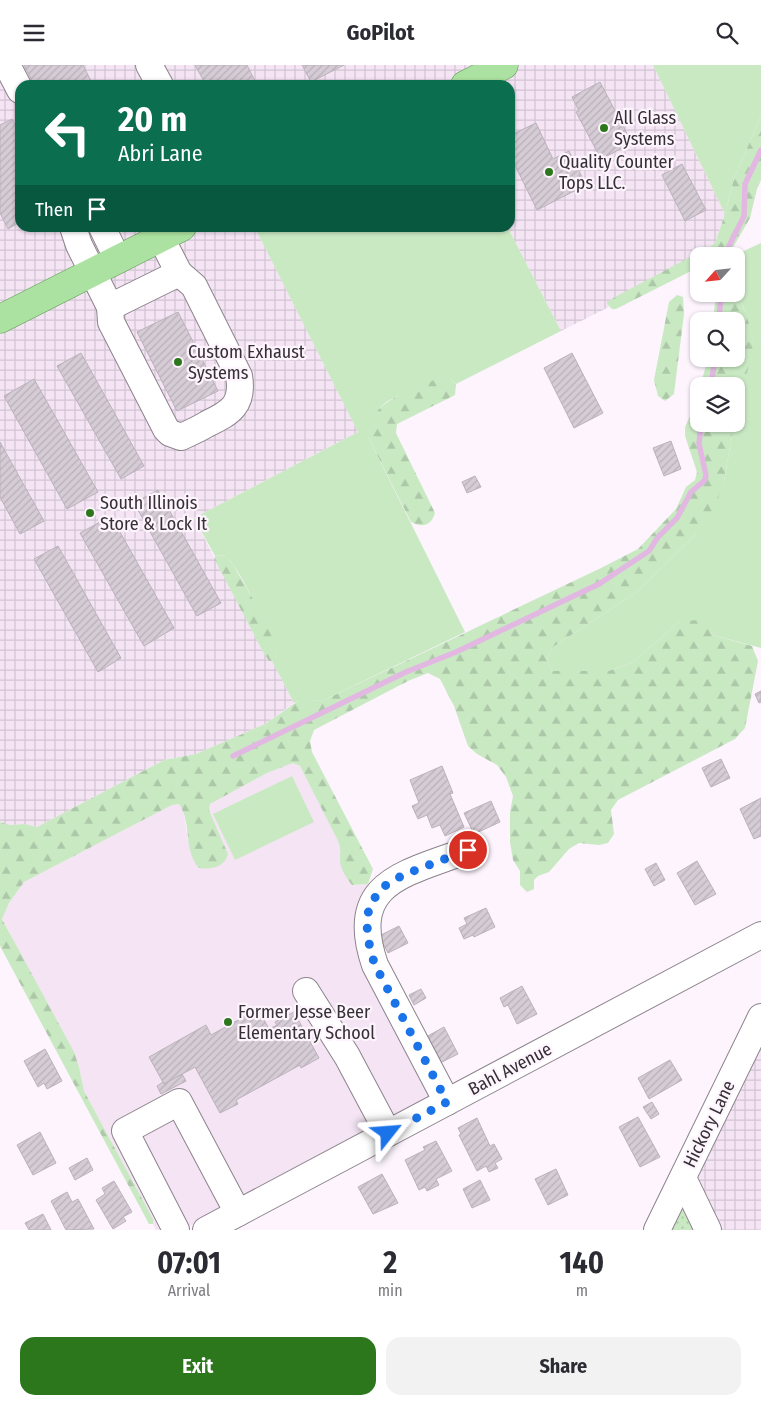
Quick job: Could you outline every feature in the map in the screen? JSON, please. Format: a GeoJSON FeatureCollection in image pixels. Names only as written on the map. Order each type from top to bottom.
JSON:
{"type":"FeatureCollection","features":[{"type":"Feature","properties":{"kind":"main road"},"geometry":{"type":"LineString","coordinates":[[475,80],[504,65]]}},
{"type":"Feature","properties":{"kind":"main road"},"geometry":{"type":"LineString","coordinates":[[0,319],[172,233]]}},
{"type":"Feature","properties":{"kind":"street"},"geometry":{"type":"LineString","coordinates":[[7,65],[15,80]]}},
{"type":"Feature","properties":{"kind":"street"},"geometry":{"type":"LineString","coordinates":[[149,65],[157,80]]}},
{"type":"Feature","properties":{"kind":"street"},"geometry":{"type":"LineString","coordinates":[[75,232],[79,245],[110,307],[111,322],[166,429],[170,433],[182,437],[227,414],[235,405],[240,392],[239,376],[194,286],[179,273],[172,233]]}},
{"type":"Feature","properties":{"kind":"street"},"geometry":{"type":"LineString","coordinates":[[104,232],[118,260]]}},
{"type":"Feature","properties":{"kind":"street"},"geometry":{"type":"LineString","coordinates":[[110,307],[179,273]]}},
{"type":"Feature","properties":{"kind":"street"},"geometry":{"type":"LineString","coordinates":[[447,1102],[375,965],[370,950],[367,926],[368,913],[377,894],[383,887],[403,875],[468,850]]}},
{"type":"Feature","properties":{"kind":"street","name":"Bahl Avenue"},"geometry":{"type":"LineString","coordinates":[[206,1230],[761,935]]}},
{"type":"Feature","properties":{"kind":"street"},"geometry":{"type":"LineString","coordinates":[[306,991],[347,1056],[388,1133]]}},
{"type":"Feature","properties":{"kind":"street","name":"Hickory Lane"},"geometry":{"type":"LineString","coordinates":[[657,1230],[761,1017]]}},
{"type":"Feature","properties":{"kind":"street"},"geometry":{"type":"LineString","coordinates":[[176,1230],[125,1131],[179,1102],[238,1213]]}},
{"type":"Feature","properties":{"kind":"street"},"geometry":{"type":"LineString","coordinates":[[683,1178],[708,1230]]}},
{"type":"Feature","properties":{"kind":"shaded area"},"geometry":{"type":"Polygon","coordinates":[[[0,65],[653,65],[725,214],[715,243],[709,247],[690,247],[690,258],[607,304],[609,307],[561,331],[510,232],[515,232],[515,80],[15,80],[15,232],[257,232],[358,432],[194,518],[263,652],[269,661],[272,661],[294,703],[265,724],[196,754],[164,760],[37,827],[25,824],[10,825],[0,822],[0,65]]]}},
{"type":"Feature","properties":{"kind":"shaded area","name":"Former Jesse Beer Elementary School"},"geometry":{"type":"Polygon","coordinates":[[[293,763],[300,766],[337,839],[342,850],[340,859],[352,885],[368,884],[372,892],[365,908],[438,1095],[182,1230],[156,1230],[153,1219],[84,1091],[79,1067],[2,918],[9,903],[24,882],[172,805],[179,804],[183,809],[188,841],[228,854],[209,810],[210,804],[267,773],[293,763]]]}},
{"type":"Feature","properties":{"kind":"shaded area"},"geometry":{"type":"Polygon","coordinates":[[[761,1038],[761,1230],[696,1230],[682,1202],[761,1038]]]}},
{"type":"Feature","properties":{"kind":"green space"},"geometry":{"type":"Polygon","coordinates":[[[653,65],[761,65],[761,116],[734,178],[725,214],[653,65]]]}},
{"type":"Feature","properties":{"kind":"green space"},"geometry":{"type":"Polygon","coordinates":[[[761,116],[761,180],[750,218],[733,247],[709,247],[715,243],[734,178],[761,116]]]}},
{"type":"Feature","properties":{"kind":"green space"},"geometry":{"type":"Polygon","coordinates":[[[257,232],[510,232],[561,331],[456,384],[450,378],[418,388],[388,401],[377,412],[368,432],[368,437],[465,632],[322,701],[304,700],[294,703],[272,661],[276,656],[276,650],[246,586],[226,557],[221,555],[215,556],[194,518],[358,432],[257,232]]]}},
{"type":"Feature","properties":{"kind":"green space"},"geometry":{"type":"Polygon","coordinates":[[[761,243],[761,648],[713,635],[699,621],[680,621],[632,663],[608,671],[552,671],[547,659],[553,647],[637,592],[695,535],[724,481],[733,432],[745,432],[745,377],[753,342],[741,303],[745,303],[745,250],[761,243]]]}},
{"type":"Feature","properties":{"kind":"green space"},"geometry":{"type":"Polygon","coordinates":[[[690,257],[690,272],[616,309],[612,309],[607,302],[690,257]]]}},
{"type":"Feature","properties":{"kind":"green space"},"geometry":{"type":"Polygon","coordinates":[[[677,295],[683,297],[684,314],[674,394],[665,401],[658,396],[654,380],[669,302],[677,295]]]}},
{"type":"Feature","properties":{"kind":"green space"},"geometry":{"type":"Polygon","coordinates":[[[715,303],[741,303],[745,312],[714,312],[715,303]]]}},
{"type":"Feature","properties":{"kind":"green space"},"geometry":{"type":"Polygon","coordinates":[[[745,312],[753,343],[745,377],[703,377],[706,367],[745,367],[745,312]]]}},
{"type":"Feature","properties":{"kind":"green space"},"geometry":{"type":"Polygon","coordinates":[[[441,377],[450,378],[456,384],[455,395],[397,424],[396,433],[435,513],[429,523],[419,525],[411,522],[368,437],[369,425],[383,405],[406,392],[441,377]]]}},
{"type":"Feature","properties":{"kind":"green space"},"geometry":{"type":"Polygon","coordinates":[[[690,416],[690,432],[733,432],[724,481],[715,507],[695,535],[637,592],[553,647],[547,659],[552,671],[608,671],[632,663],[680,621],[700,620],[713,635],[752,646],[758,661],[745,728],[735,739],[618,800],[611,810],[614,834],[608,843],[599,845],[579,843],[569,849],[549,872],[538,876],[534,880],[534,889],[527,892],[520,885],[520,871],[513,860],[510,842],[510,813],[513,796],[506,777],[497,765],[477,754],[468,746],[454,706],[440,679],[428,673],[408,681],[314,730],[310,741],[312,752],[373,869],[368,884],[352,885],[346,876],[341,866],[340,847],[337,839],[300,766],[293,763],[267,773],[210,804],[209,810],[228,854],[224,862],[217,867],[199,868],[191,853],[183,811],[179,804],[172,805],[24,882],[9,903],[2,919],[74,1052],[84,1091],[153,1219],[153,1224],[149,1224],[0,946],[0,822],[10,825],[25,824],[37,827],[164,760],[196,754],[265,724],[301,699],[322,701],[638,549],[676,509],[686,487],[695,480],[697,472],[685,436],[685,427],[690,416]]]}},
{"type":"Feature","properties":{"kind":"green space"},"geometry":{"type":"Polygon","coordinates":[[[215,556],[227,557],[234,566],[265,621],[276,651],[276,657],[272,661],[269,661],[263,652],[215,560],[215,556]]]}},
{"type":"Feature","properties":{"kind":"green space"},"geometry":{"type":"Polygon","coordinates":[[[292,776],[314,822],[235,860],[213,814],[292,776]]]}},
{"type":"Feature","properties":{"kind":"green space"},"geometry":{"type":"Polygon","coordinates":[[[682,1202],[696,1230],[668,1230],[682,1202]]]}},
{"type":"Feature","properties":{"kind":"building"},"geometry":{"type":"Polygon","coordinates":[[[24,65],[83,65],[90,80],[32,80],[24,65]]]}},
{"type":"Feature","properties":{"kind":"building"},"geometry":{"type":"Polygon","coordinates":[[[195,65],[247,65],[254,80],[203,80],[195,65]]]}},
{"type":"Feature","properties":{"kind":"building"},"geometry":{"type":"Polygon","coordinates":[[[302,65],[344,65],[315,80],[310,80],[302,65]]]}},
{"type":"Feature","properties":{"kind":"building","name":"All Glass Systems"},"geometry":{"type":"Polygon","coordinates":[[[600,82],[632,143],[601,159],[576,112],[579,111],[572,97],[600,82]]]}},
{"type":"Feature","properties":{"kind":"building"},"geometry":{"type":"Polygon","coordinates":[[[12,119],[15,125],[15,225],[8,229],[0,213],[0,125],[12,119]]]}},
{"type":"Feature","properties":{"kind":"building","name":"Quality Counter Tops LLC."},"geometry":{"type":"Polygon","coordinates":[[[536,123],[553,159],[569,151],[586,185],[537,210],[515,165],[515,133],[536,123]]]}},
{"type":"Feature","properties":{"kind":"building"},"geometry":{"type":"Polygon","coordinates":[[[682,164],[706,210],[685,221],[662,175],[682,164]]]}},
{"type":"Feature","properties":{"kind":"building","name":"Custom Exhaust Systems"},"geometry":{"type":"Polygon","coordinates":[[[178,312],[218,391],[177,411],[137,332],[178,312]]]}},
{"type":"Feature","properties":{"kind":"building"},"geometry":{"type":"Polygon","coordinates":[[[81,353],[144,466],[121,479],[57,366],[81,353]]]}},
{"type":"Feature","properties":{"kind":"building"},"geometry":{"type":"Polygon","coordinates":[[[572,353],[603,413],[574,428],[544,368],[572,353]]]}},
{"type":"Feature","properties":{"kind":"building"},"geometry":{"type":"Polygon","coordinates":[[[34,379],[98,492],[67,509],[4,396],[34,379]]]}},
{"type":"Feature","properties":{"kind":"building"},"geometry":{"type":"Polygon","coordinates":[[[671,441],[681,469],[664,476],[653,448],[671,441]]]}},
{"type":"Feature","properties":{"kind":"building"},"geometry":{"type":"Polygon","coordinates":[[[0,442],[44,521],[20,534],[0,497],[0,442]]]}},
{"type":"Feature","properties":{"kind":"building"},"geometry":{"type":"Polygon","coordinates":[[[475,476],[481,487],[467,493],[462,482],[475,476]]]}},
{"type":"Feature","properties":{"kind":"building"},"geometry":{"type":"Polygon","coordinates":[[[158,490],[221,603],[197,616],[134,503],[158,490]]]}},
{"type":"Feature","properties":{"kind":"building"},"geometry":{"type":"Polygon","coordinates":[[[111,516],[174,628],[144,646],[80,533],[111,516]]]}},
{"type":"Feature","properties":{"kind":"building"},"geometry":{"type":"Polygon","coordinates":[[[58,546],[121,658],[98,672],[34,559],[58,546]]]}},
{"type":"Feature","properties":{"kind":"building"},"geometry":{"type":"Polygon","coordinates":[[[761,691],[761,702],[759,703],[755,694],[761,691]]]}},
{"type":"Feature","properties":{"kind":"building"},"geometry":{"type":"Polygon","coordinates":[[[721,759],[730,778],[711,787],[702,768],[721,759]]]}},
{"type":"Feature","properties":{"kind":"building"},"geometry":{"type":"Polygon","coordinates":[[[442,766],[453,793],[450,794],[464,827],[445,836],[440,825],[432,828],[427,815],[418,819],[412,806],[419,803],[410,780],[442,766]]]}},
{"type":"Feature","properties":{"kind":"building"},"geometry":{"type":"Polygon","coordinates":[[[761,798],[761,836],[754,839],[740,809],[761,798]]]}},
{"type":"Feature","properties":{"kind":"building"},"geometry":{"type":"Polygon","coordinates":[[[491,801],[500,822],[474,834],[464,813],[491,801]]]}},
{"type":"Feature","properties":{"kind":"building"},"geometry":{"type":"Polygon","coordinates":[[[697,861],[716,894],[695,905],[677,873],[697,861]]]}},
{"type":"Feature","properties":{"kind":"building"},"geometry":{"type":"Polygon","coordinates":[[[656,863],[665,880],[654,886],[645,869],[656,863]]]}},
{"type":"Feature","properties":{"kind":"building"},"geometry":{"type":"Polygon","coordinates":[[[486,908],[495,927],[474,937],[473,935],[464,939],[459,928],[467,924],[464,918],[486,908]]]}},
{"type":"Feature","properties":{"kind":"building"},"geometry":{"type":"Polygon","coordinates":[[[399,926],[408,943],[388,953],[379,936],[399,926]]]}},
{"type":"Feature","properties":{"kind":"building"},"geometry":{"type":"Polygon","coordinates":[[[522,986],[537,1014],[517,1024],[508,1005],[504,1007],[500,998],[522,986]]]}},
{"type":"Feature","properties":{"kind":"building"},"geometry":{"type":"Polygon","coordinates":[[[421,989],[426,998],[414,1005],[409,995],[421,989]]]}},
{"type":"Feature","properties":{"kind":"building"},"geometry":{"type":"Polygon","coordinates":[[[258,1009],[269,1029],[277,1025],[275,1022],[294,1012],[319,1058],[301,1068],[300,1065],[236,1100],[238,1104],[220,1113],[195,1067],[164,1084],[149,1057],[206,1025],[211,1035],[258,1009]]]}},
{"type":"Feature","properties":{"kind":"building"},"geometry":{"type":"Polygon","coordinates":[[[444,1027],[458,1054],[440,1063],[426,1037],[444,1027]]]}},
{"type":"Feature","properties":{"kind":"building"},"geometry":{"type":"Polygon","coordinates":[[[45,1049],[62,1081],[47,1089],[44,1083],[38,1087],[24,1061],[45,1049]]]}},
{"type":"Feature","properties":{"kind":"building"},"geometry":{"type":"Polygon","coordinates":[[[670,1060],[682,1080],[649,1099],[638,1078],[670,1060]]]}},
{"type":"Feature","properties":{"kind":"building"},"geometry":{"type":"Polygon","coordinates":[[[182,1074],[186,1081],[161,1094],[157,1086],[182,1074]]]}},
{"type":"Feature","properties":{"kind":"building"},"geometry":{"type":"Polygon","coordinates":[[[652,1102],[659,1114],[651,1119],[643,1107],[652,1102]]]}},
{"type":"Feature","properties":{"kind":"building"},"geometry":{"type":"Polygon","coordinates":[[[638,1117],[660,1157],[640,1167],[619,1127],[638,1117]]]}},
{"type":"Feature","properties":{"kind":"building"},"geometry":{"type":"Polygon","coordinates":[[[477,1118],[490,1146],[494,1144],[502,1159],[495,1163],[498,1168],[489,1172],[486,1166],[477,1171],[459,1135],[461,1134],[458,1128],[477,1118]]]}},
{"type":"Feature","properties":{"kind":"building"},"geometry":{"type":"Polygon","coordinates":[[[40,1132],[56,1163],[33,1175],[17,1145],[40,1132]]]}},
{"type":"Feature","properties":{"kind":"building"},"geometry":{"type":"Polygon","coordinates":[[[436,1141],[452,1171],[436,1179],[439,1185],[427,1191],[425,1187],[419,1190],[405,1160],[425,1150],[423,1147],[436,1141]]]}},
{"type":"Feature","properties":{"kind":"building"},"geometry":{"type":"Polygon","coordinates":[[[87,1158],[93,1170],[75,1180],[69,1168],[87,1158]]]}},
{"type":"Feature","properties":{"kind":"building"},"geometry":{"type":"Polygon","coordinates":[[[556,1169],[568,1195],[548,1205],[535,1179],[556,1169]]]}},
{"type":"Feature","properties":{"kind":"building"},"geometry":{"type":"Polygon","coordinates":[[[382,1174],[398,1203],[373,1214],[358,1187],[382,1174]]]}},
{"type":"Feature","properties":{"kind":"building"},"geometry":{"type":"Polygon","coordinates":[[[480,1180],[490,1200],[472,1208],[463,1189],[480,1180]]]}},
{"type":"Feature","properties":{"kind":"building"},"geometry":{"type":"Polygon","coordinates":[[[114,1181],[132,1212],[123,1217],[126,1221],[113,1229],[96,1200],[105,1194],[102,1188],[114,1181]]]}},
{"type":"Feature","properties":{"kind":"building"},"geometry":{"type":"Polygon","coordinates":[[[67,1192],[72,1202],[78,1199],[94,1229],[66,1230],[51,1201],[67,1192]]]}},
{"type":"Feature","properties":{"kind":"building"},"geometry":{"type":"Polygon","coordinates":[[[43,1214],[51,1230],[29,1230],[25,1223],[43,1214]]]}},
{"type":"Feature","properties":{"kind":"waterway"},"geometry":{"type":"LineString","coordinates":[[728,247],[744,216],[745,184],[761,150]]}},
{"type":"Feature","properties":{"kind":"waterway"},"geometry":{"type":"LineString","coordinates":[[720,303],[720,312]]}},
{"type":"Feature","properties":{"kind":"waterway"},"geometry":{"type":"LineString","coordinates":[[712,377],[714,367]]}},
{"type":"Feature","properties":{"kind":"waterway"},"geometry":{"type":"LineString","coordinates":[[233,756],[406,672],[456,652],[599,584],[649,551],[658,537],[677,518],[691,492],[705,480],[706,475],[699,444],[700,432]]}},
{"type":"Feature","properties":{"kind":"place","name":"All Glass Systems"},"geometry":{"type":"Point","coordinates":[604,128]}},
{"type":"Feature","properties":{"kind":"place","name":"Quality Counter Tops LLC."},"geometry":{"type":"Point","coordinates":[549,172]}},
{"type":"Feature","properties":{"kind":"place","name":"Custom Exhaust Systems"},"geometry":{"type":"Point","coordinates":[178,362]}},
{"type":"Feature","properties":{"kind":"place","name":"South Illinois Store & Lock It"},"geometry":{"type":"Point","coordinates":[90,513]}},
{"type":"Feature","properties":{"kind":"place","name":"Former Jesse Beer Elementary School"},"geometry":{"type":"Point","coordinates":[228,1022]}},
{"type":"Feature","properties":{"kind":"route"},"geometry":{"type":"LineString","coordinates":[[388,1133],[447,1102],[375,965],[367,937],[368,913],[377,894],[392,881],[468,850]]}}]}
